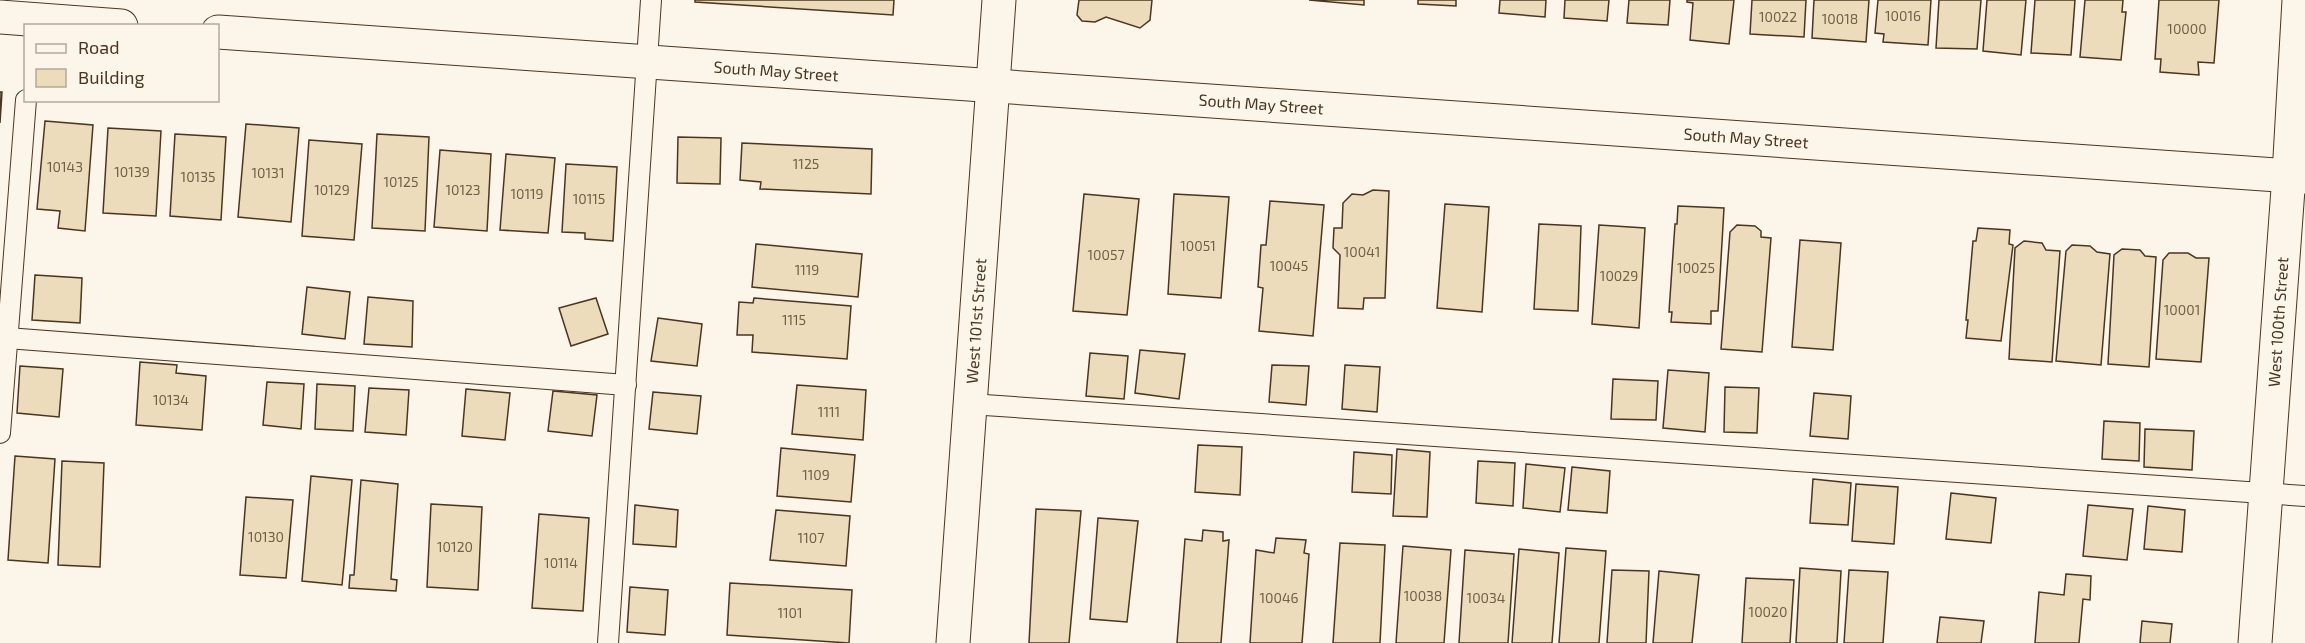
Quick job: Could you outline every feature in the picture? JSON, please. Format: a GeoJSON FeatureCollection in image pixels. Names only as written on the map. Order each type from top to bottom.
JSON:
{"type":"FeatureCollection","features":[{"type":"Feature","properties":{"kind":"street","name":"West 101st Street"},"geometry":{"type":"LineString","coordinates":[[953,643],[999,0]]}},
{"type":"Feature","properties":{"kind":"street","name":"West 100th Street"},"geometry":{"type":"LineString","coordinates":[[2255,643],[2266,494],[2297,176],[2299,0]]}},
{"type":"Feature","properties":{"kind":"street"},"geometry":{"type":"LineString","coordinates":[[0,17],[33,15],[105,24]]}},
{"type":"Feature","properties":{"kind":"street","name":"South May Street"},"geometry":{"type":"LineString","coordinates":[[219,32],[2297,176]]}},
{"type":"Feature","properties":{"kind":"lane"},"geometry":{"type":"LineString","coordinates":[[608,643],[651,0]]}},
{"type":"Feature","properties":{"kind":"lane"},"geometry":{"type":"LineString","coordinates":[[0,432],[26,102]]}},
{"type":"Feature","properties":{"kind":"lane"},"geometry":{"type":"LineString","coordinates":[[8,338],[626,385]]}},
{"type":"Feature","properties":{"kind":"lane"},"geometry":{"type":"LineString","coordinates":[[970,404],[2305,496]]}},
{"type":"Feature","properties":{"kind":"building"},"geometry":{"type":"Polygon","coordinates":[[[695,0],[894,0],[893,15],[695,2],[695,0]]]}},
{"type":"Feature","properties":{"kind":"building"},"geometry":{"type":"Polygon","coordinates":[[[1079,0],[1152,0],[1150,20],[1140,28],[1106,17],[1095,22],[1082,21],[1077,15],[1079,0]]]}},
{"type":"Feature","properties":{"kind":"building"},"geometry":{"type":"Polygon","coordinates":[[[1309,0],[1364,0],[1364,5],[1309,0]]]}},
{"type":"Feature","properties":{"kind":"building"},"geometry":{"type":"Polygon","coordinates":[[[1418,0],[1456,0],[1456,6],[1418,4],[1418,0]]]}},
{"type":"Feature","properties":{"kind":"building"},"geometry":{"type":"Polygon","coordinates":[[[1500,0],[1546,0],[1545,17],[1499,13],[1500,0]]]}},
{"type":"Feature","properties":{"kind":"building"},"geometry":{"type":"Polygon","coordinates":[[[1565,0],[1609,0],[1607,21],[1564,18],[1565,0]]]}},
{"type":"Feature","properties":{"kind":"building"},"geometry":{"type":"Polygon","coordinates":[[[1629,0],[1670,0],[1668,25],[1627,23],[1629,0]]]}},
{"type":"Feature","properties":{"kind":"building"},"geometry":{"type":"Polygon","coordinates":[[[1687,0],[1734,0],[1729,44],[1690,40],[1693,3],[1687,0]]]}},
{"type":"Feature","properties":{"kind":"building"},"geometry":{"type":"Polygon","coordinates":[[[1752,0],[1806,0],[1804,37],[1750,34],[1752,0]]]}},
{"type":"Feature","properties":{"kind":"building"},"geometry":{"type":"Polygon","coordinates":[[[1814,0],[1869,0],[1866,42],[1812,38],[1814,0]]]}},
{"type":"Feature","properties":{"kind":"building"},"geometry":{"type":"Polygon","coordinates":[[[1878,0],[1931,0],[1928,45],[1883,42],[1884,34],[1875,33],[1878,0]]]}},
{"type":"Feature","properties":{"kind":"building"},"geometry":{"type":"Polygon","coordinates":[[[1939,0],[1981,0],[1977,49],[1936,48],[1939,0]]]}},
{"type":"Feature","properties":{"kind":"building"},"geometry":{"type":"Polygon","coordinates":[[[1987,0],[2026,0],[2021,55],[1983,51],[1987,0]]]}},
{"type":"Feature","properties":{"kind":"building"},"geometry":{"type":"Polygon","coordinates":[[[2035,0],[2075,0],[2071,55],[2031,53],[2035,0]]]}},
{"type":"Feature","properties":{"kind":"building"},"geometry":{"type":"Polygon","coordinates":[[[2085,0],[2123,0],[2122,12],[2126,12],[2121,60],[2080,57],[2085,0]]]}},
{"type":"Feature","properties":{"kind":"building"},"geometry":{"type":"Polygon","coordinates":[[[2159,0],[2219,0],[2214,63],[2198,62],[2199,75],[2160,72],[2161,59],[2155,59],[2159,0]]]}},
{"type":"Feature","properties":{"kind":"building"},"geometry":{"type":"Polygon","coordinates":[[[0,92],[2,92],[0,123],[0,92]]]}},
{"type":"Feature","properties":{"kind":"building"},"geometry":{"type":"Polygon","coordinates":[[[45,121],[93,125],[85,231],[58,228],[60,211],[37,209],[45,121]]]}},
{"type":"Feature","properties":{"kind":"building"},"geometry":{"type":"Polygon","coordinates":[[[246,124],[299,128],[291,222],[238,217],[246,124]]]}},
{"type":"Feature","properties":{"kind":"building"},"geometry":{"type":"Polygon","coordinates":[[[108,128],[161,131],[156,216],[103,213],[108,128]]]}},
{"type":"Feature","properties":{"kind":"building"},"geometry":{"type":"Polygon","coordinates":[[[175,134],[226,137],[221,220],[170,216],[175,134]]]}},
{"type":"Feature","properties":{"kind":"building"},"geometry":{"type":"Polygon","coordinates":[[[377,134],[429,137],[425,231],[372,228],[377,134]]]}},
{"type":"Feature","properties":{"kind":"building"},"geometry":{"type":"Polygon","coordinates":[[[678,137],[721,138],[720,184],[677,183],[678,137]]]}},
{"type":"Feature","properties":{"kind":"building"},"geometry":{"type":"Polygon","coordinates":[[[309,140],[362,144],[354,240],[302,236],[309,140]]]}},
{"type":"Feature","properties":{"kind":"building"},"geometry":{"type":"Polygon","coordinates":[[[742,143],[872,149],[871,194],[760,189],[761,182],[740,180],[742,143]]]}},
{"type":"Feature","properties":{"kind":"building"},"geometry":{"type":"Polygon","coordinates":[[[440,150],[491,154],[487,231],[434,227],[440,150]]]}},
{"type":"Feature","properties":{"kind":"building"},"geometry":{"type":"Polygon","coordinates":[[[506,154],[555,158],[548,233],[500,230],[506,154]]]}},
{"type":"Feature","properties":{"kind":"building"},"geometry":{"type":"Polygon","coordinates":[[[566,164],[617,167],[613,241],[585,239],[585,233],[562,232],[566,164]]]}},
{"type":"Feature","properties":{"kind":"building"},"geometry":{"type":"Polygon","coordinates":[[[1373,190],[1389,191],[1385,298],[1364,298],[1363,309],[1338,308],[1340,255],[1333,248],[1334,228],[1342,228],[1343,203],[1352,194],[1363,195],[1373,190]]]}},
{"type":"Feature","properties":{"kind":"building"},"geometry":{"type":"Polygon","coordinates":[[[1084,194],[1139,199],[1127,315],[1073,311],[1084,194]]]}},
{"type":"Feature","properties":{"kind":"building"},"geometry":{"type":"Polygon","coordinates":[[[1174,194],[1229,197],[1221,298],[1168,294],[1174,194]]]}},
{"type":"Feature","properties":{"kind":"building"},"geometry":{"type":"Polygon","coordinates":[[[1270,201],[1324,205],[1313,336],[1259,331],[1263,288],[1258,287],[1261,245],[1266,245],[1270,201]]]}},
{"type":"Feature","properties":{"kind":"building"},"geometry":{"type":"Polygon","coordinates":[[[1445,204],[1489,207],[1482,312],[1437,308],[1445,204]]]}},
{"type":"Feature","properties":{"kind":"building"},"geometry":{"type":"Polygon","coordinates":[[[1678,206],[1724,208],[1718,311],[1711,311],[1711,324],[1671,322],[1672,312],[1669,312],[1678,206]]]}},
{"type":"Feature","properties":{"kind":"building"},"geometry":{"type":"Polygon","coordinates":[[[1539,224],[1581,226],[1578,311],[1534,309],[1539,224]]]}},
{"type":"Feature","properties":{"kind":"building"},"geometry":{"type":"Polygon","coordinates":[[[1599,225],[1645,228],[1639,328],[1592,324],[1599,225]]]}},
{"type":"Feature","properties":{"kind":"building"},"geometry":{"type":"Polygon","coordinates":[[[1737,225],[1755,226],[1761,231],[1761,237],[1771,238],[1762,352],[1721,349],[1730,232],[1737,225]]]}},
{"type":"Feature","properties":{"kind":"building"},"geometry":{"type":"Polygon","coordinates":[[[1978,228],[2010,230],[2009,244],[2013,245],[2001,341],[1966,338],[1973,241],[1976,241],[1978,228]]]}},
{"type":"Feature","properties":{"kind":"building"},"geometry":{"type":"Polygon","coordinates":[[[1800,240],[1841,243],[1833,350],[1792,347],[1800,240]]]}},
{"type":"Feature","properties":{"kind":"building"},"geometry":{"type":"Polygon","coordinates":[[[2024,241],[2042,243],[2046,250],[2060,251],[2052,362],[2009,359],[2015,248],[2024,241]]]}},
{"type":"Feature","properties":{"kind":"building"},"geometry":{"type":"Polygon","coordinates":[[[756,244],[862,254],[858,297],[752,287],[756,244]]]}},
{"type":"Feature","properties":{"kind":"building"},"geometry":{"type":"Polygon","coordinates":[[[2072,245],[2090,246],[2097,252],[2110,254],[2101,365],[2056,361],[2066,251],[2072,245]]]}},
{"type":"Feature","properties":{"kind":"building"},"geometry":{"type":"Polygon","coordinates":[[[2122,249],[2140,250],[2145,256],[2156,257],[2149,367],[2108,364],[2114,255],[2122,249]]]}},
{"type":"Feature","properties":{"kind":"building"},"geometry":{"type":"Polygon","coordinates":[[[2169,253],[2188,253],[2196,258],[2209,258],[2201,362],[2156,359],[2163,260],[2169,253]]]}},
{"type":"Feature","properties":{"kind":"building"},"geometry":{"type":"Polygon","coordinates":[[[35,275],[82,278],[80,323],[32,320],[35,275]]]}},
{"type":"Feature","properties":{"kind":"building"},"geometry":{"type":"Polygon","coordinates":[[[307,287],[350,292],[345,339],[302,334],[307,287]]]}},
{"type":"Feature","properties":{"kind":"building"},"geometry":{"type":"Polygon","coordinates":[[[368,297],[413,301],[412,347],[364,344],[368,297]]]}},
{"type":"Feature","properties":{"kind":"building"},"geometry":{"type":"Polygon","coordinates":[[[596,298],[608,334],[571,346],[559,308],[596,298]]]}},
{"type":"Feature","properties":{"kind":"building"},"geometry":{"type":"Polygon","coordinates":[[[754,298],[851,306],[847,359],[752,352],[753,335],[737,335],[739,302],[753,303],[754,298]]]}},
{"type":"Feature","properties":{"kind":"building"},"geometry":{"type":"Polygon","coordinates":[[[658,318],[702,324],[697,366],[651,361],[658,318]]]}},
{"type":"Feature","properties":{"kind":"building"},"geometry":{"type":"Polygon","coordinates":[[[1140,350],[1185,354],[1179,399],[1135,393],[1140,350]]]}},
{"type":"Feature","properties":{"kind":"building"},"geometry":{"type":"Polygon","coordinates":[[[1090,353],[1128,356],[1124,399],[1086,396],[1090,353]]]}},
{"type":"Feature","properties":{"kind":"building"},"geometry":{"type":"Polygon","coordinates":[[[140,362],[177,365],[176,373],[206,376],[202,430],[136,425],[140,362]]]}},
{"type":"Feature","properties":{"kind":"building"},"geometry":{"type":"Polygon","coordinates":[[[1272,365],[1309,366],[1306,405],[1269,402],[1272,365]]]}},
{"type":"Feature","properties":{"kind":"building"},"geometry":{"type":"Polygon","coordinates":[[[1345,365],[1380,367],[1377,412],[1342,409],[1345,365]]]}},
{"type":"Feature","properties":{"kind":"building"},"geometry":{"type":"Polygon","coordinates":[[[20,366],[63,369],[59,417],[17,413],[20,366]]]}},
{"type":"Feature","properties":{"kind":"building"},"geometry":{"type":"Polygon","coordinates":[[[1668,370],[1709,373],[1705,432],[1663,428],[1668,370]]]}},
{"type":"Feature","properties":{"kind":"building"},"geometry":{"type":"Polygon","coordinates":[[[1613,379],[1658,381],[1656,420],[1611,419],[1613,379]]]}},
{"type":"Feature","properties":{"kind":"building"},"geometry":{"type":"Polygon","coordinates":[[[267,382],[304,384],[301,429],[263,425],[267,382]]]}},
{"type":"Feature","properties":{"kind":"building"},"geometry":{"type":"Polygon","coordinates":[[[317,384],[355,386],[353,431],[315,429],[317,384]]]}},
{"type":"Feature","properties":{"kind":"building"},"geometry":{"type":"Polygon","coordinates":[[[797,385],[866,390],[863,440],[792,434],[797,385]]]}},
{"type":"Feature","properties":{"kind":"building"},"geometry":{"type":"Polygon","coordinates":[[[1725,387],[1759,388],[1757,433],[1724,432],[1725,387]]]}},
{"type":"Feature","properties":{"kind":"building"},"geometry":{"type":"Polygon","coordinates":[[[369,388],[409,390],[406,435],[365,432],[369,388]]]}},
{"type":"Feature","properties":{"kind":"building"},"geometry":{"type":"Polygon","coordinates":[[[466,389],[510,393],[505,440],[462,436],[466,389]]]}},
{"type":"Feature","properties":{"kind":"building"},"geometry":{"type":"Polygon","coordinates":[[[553,391],[597,395],[592,436],[548,431],[553,391]]]}},
{"type":"Feature","properties":{"kind":"building"},"geometry":{"type":"Polygon","coordinates":[[[653,392],[701,396],[697,434],[649,429],[653,392]]]}},
{"type":"Feature","properties":{"kind":"building"},"geometry":{"type":"Polygon","coordinates":[[[1814,393],[1851,396],[1848,439],[1810,436],[1814,393]]]}},
{"type":"Feature","properties":{"kind":"building"},"geometry":{"type":"Polygon","coordinates":[[[2104,421],[2140,423],[2139,461],[2102,459],[2104,421]]]}},
{"type":"Feature","properties":{"kind":"building"},"geometry":{"type":"Polygon","coordinates":[[[2145,429],[2194,431],[2192,470],[2144,467],[2145,429]]]}},
{"type":"Feature","properties":{"kind":"building"},"geometry":{"type":"Polygon","coordinates":[[[1198,445],[1242,447],[1240,495],[1195,492],[1198,445]]]}},
{"type":"Feature","properties":{"kind":"building"},"geometry":{"type":"Polygon","coordinates":[[[781,448],[855,455],[851,502],[777,496],[781,448]]]}},
{"type":"Feature","properties":{"kind":"building"},"geometry":{"type":"Polygon","coordinates":[[[1397,449],[1430,452],[1427,517],[1393,516],[1397,449]]]}},
{"type":"Feature","properties":{"kind":"building"},"geometry":{"type":"Polygon","coordinates":[[[1354,452],[1392,455],[1391,494],[1352,492],[1354,452]]]}},
{"type":"Feature","properties":{"kind":"building"},"geometry":{"type":"Polygon","coordinates":[[[15,456],[55,459],[48,563],[8,560],[15,456]]]}},
{"type":"Feature","properties":{"kind":"building"},"geometry":{"type":"Polygon","coordinates":[[[62,461],[104,463],[100,567],[58,565],[62,461]]]}},
{"type":"Feature","properties":{"kind":"building"},"geometry":{"type":"Polygon","coordinates":[[[1478,461],[1515,463],[1513,506],[1476,503],[1478,461]]]}},
{"type":"Feature","properties":{"kind":"building"},"geometry":{"type":"Polygon","coordinates":[[[1526,464],[1565,468],[1560,512],[1523,508],[1526,464]]]}},
{"type":"Feature","properties":{"kind":"building"},"geometry":{"type":"Polygon","coordinates":[[[1572,467],[1610,471],[1607,513],[1568,510],[1572,467]]]}},
{"type":"Feature","properties":{"kind":"building"},"geometry":{"type":"Polygon","coordinates":[[[311,476],[352,480],[342,585],[302,581],[311,476]]]}},
{"type":"Feature","properties":{"kind":"building"},"geometry":{"type":"Polygon","coordinates":[[[1813,479],[1851,483],[1848,525],[1810,523],[1813,479]]]}},
{"type":"Feature","properties":{"kind":"building"},"geometry":{"type":"Polygon","coordinates":[[[361,480],[398,484],[391,579],[397,580],[396,591],[349,588],[350,575],[354,575],[361,480]]]}},
{"type":"Feature","properties":{"kind":"building"},"geometry":{"type":"Polygon","coordinates":[[[1856,484],[1898,487],[1894,544],[1852,541],[1856,484]]]}},
{"type":"Feature","properties":{"kind":"building"},"geometry":{"type":"Polygon","coordinates":[[[1951,493],[1996,498],[1991,543],[1946,539],[1951,493]]]}},
{"type":"Feature","properties":{"kind":"building"},"geometry":{"type":"Polygon","coordinates":[[[246,497],[293,500],[286,578],[240,575],[246,497]]]}},
{"type":"Feature","properties":{"kind":"building"},"geometry":{"type":"Polygon","coordinates":[[[431,504],[482,507],[478,590],[427,587],[431,504]]]}},
{"type":"Feature","properties":{"kind":"building"},"geometry":{"type":"Polygon","coordinates":[[[635,505],[678,510],[676,547],[633,544],[635,505]]]}},
{"type":"Feature","properties":{"kind":"building"},"geometry":{"type":"Polygon","coordinates":[[[2088,505],[2133,509],[2127,560],[2083,556],[2088,505]]]}},
{"type":"Feature","properties":{"kind":"building"},"geometry":{"type":"Polygon","coordinates":[[[2148,506],[2185,510],[2182,552],[2144,549],[2148,506]]]}},
{"type":"Feature","properties":{"kind":"building"},"geometry":{"type":"Polygon","coordinates":[[[1036,509],[1081,511],[1069,643],[1029,643],[1036,509]]]}},
{"type":"Feature","properties":{"kind":"building"},"geometry":{"type":"Polygon","coordinates":[[[776,510],[850,516],[846,566],[770,560],[776,510]]]}},
{"type":"Feature","properties":{"kind":"building"},"geometry":{"type":"Polygon","coordinates":[[[539,514],[589,518],[583,611],[532,608],[539,514]]]}},
{"type":"Feature","properties":{"kind":"building"},"geometry":{"type":"Polygon","coordinates":[[[1098,518],[1138,521],[1127,622],[1090,619],[1098,518]]]}},
{"type":"Feature","properties":{"kind":"building"},"geometry":{"type":"Polygon","coordinates":[[[1203,530],[1223,532],[1223,541],[1229,540],[1221,643],[1177,643],[1185,539],[1202,541],[1203,530]]]}},
{"type":"Feature","properties":{"kind":"building"},"geometry":{"type":"Polygon","coordinates":[[[1276,538],[1306,540],[1304,553],[1309,554],[1302,643],[1250,643],[1256,550],[1274,553],[1276,538]]]}},
{"type":"Feature","properties":{"kind":"building"},"geometry":{"type":"Polygon","coordinates":[[[1340,543],[1385,545],[1380,643],[1333,643],[1340,543]]]}},
{"type":"Feature","properties":{"kind":"building"},"geometry":{"type":"Polygon","coordinates":[[[1403,546],[1451,550],[1444,643],[1396,643],[1403,546]]]}},
{"type":"Feature","properties":{"kind":"building"},"geometry":{"type":"Polygon","coordinates":[[[1566,548],[1606,551],[1599,643],[1559,643],[1566,548]]]}},
{"type":"Feature","properties":{"kind":"building"},"geometry":{"type":"Polygon","coordinates":[[[1519,549],[1559,553],[1552,643],[1512,643],[1519,549]]]}},
{"type":"Feature","properties":{"kind":"building"},"geometry":{"type":"Polygon","coordinates":[[[1465,550],[1514,554],[1508,643],[1459,643],[1465,550]]]}},
{"type":"Feature","properties":{"kind":"building"},"geometry":{"type":"Polygon","coordinates":[[[1800,568],[1841,571],[1837,643],[1796,643],[1800,568]]]}},
{"type":"Feature","properties":{"kind":"building"},"geometry":{"type":"Polygon","coordinates":[[[1612,570],[1649,571],[1646,643],[1607,643],[1612,570]]]}},
{"type":"Feature","properties":{"kind":"building"},"geometry":{"type":"Polygon","coordinates":[[[1849,570],[1888,572],[1883,643],[1844,643],[1849,570]]]}},
{"type":"Feature","properties":{"kind":"building"},"geometry":{"type":"Polygon","coordinates":[[[1659,571],[1699,575],[1692,643],[1653,643],[1659,571]]]}},
{"type":"Feature","properties":{"kind":"building"},"geometry":{"type":"Polygon","coordinates":[[[2066,574],[2091,576],[2090,600],[2083,599],[2079,643],[2035,643],[2039,592],[2064,595],[2066,574]]]}},
{"type":"Feature","properties":{"kind":"building"},"geometry":{"type":"Polygon","coordinates":[[[1746,578],[1794,580],[1790,643],[1742,643],[1746,578]]]}},
{"type":"Feature","properties":{"kind":"building"},"geometry":{"type":"Polygon","coordinates":[[[730,583],[852,590],[849,643],[727,635],[730,583]]]}},
{"type":"Feature","properties":{"kind":"building"},"geometry":{"type":"Polygon","coordinates":[[[630,587],[668,590],[665,635],[627,632],[630,587]]]}},
{"type":"Feature","properties":{"kind":"building"},"geometry":{"type":"Polygon","coordinates":[[[1940,617],[1984,621],[1981,643],[1937,643],[1940,617]]]}},
{"type":"Feature","properties":{"kind":"building"},"geometry":{"type":"Polygon","coordinates":[[[2142,621],[2172,624],[2170,643],[2140,643],[2142,621]]]}}]}
